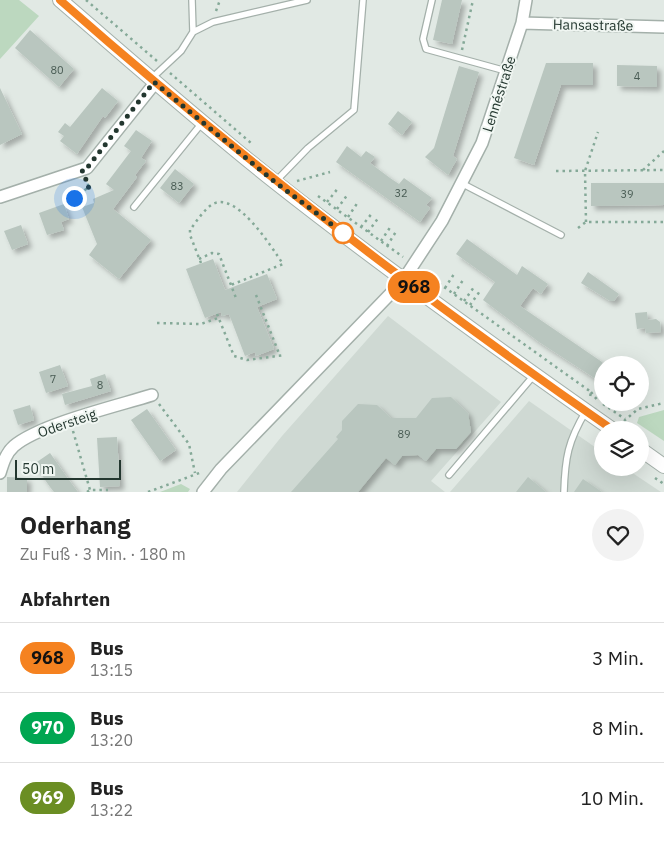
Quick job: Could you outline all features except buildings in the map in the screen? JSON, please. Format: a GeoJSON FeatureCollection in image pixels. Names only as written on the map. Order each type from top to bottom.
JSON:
{"type":"FeatureCollection","features":[{"type":"Feature","properties":{"kind":"street"},"geometry":{"type":"LineString","coordinates":[[60,0],[203,122],[280,177],[404,279],[586,411],[605,421]]}},
{"type":"Feature","properties":{"kind":"street","name":"Lennéstraße"},"geometry":{"type":"LineString","coordinates":[[203,492],[221,469],[404,279],[414,265],[463,184],[482,143],[522,23],[526,0]]}},
{"type":"Feature","properties":{"kind":"street","name":"Hansastraße"},"geometry":{"type":"LineString","coordinates":[[522,23],[664,27]]}},
{"type":"Feature","properties":{"kind":"street"},"geometry":{"type":"LineString","coordinates":[[0,197],[87,168],[153,81]]}},
{"type":"Feature","properties":{"kind":"street","name":"Odersteig"},"geometry":{"type":"LineString","coordinates":[[0,473],[6,455],[15,445],[38,432],[152,395]]}},
{"type":"Feature","properties":{"kind":"street"},"geometry":{"type":"LineString","coordinates":[[649,455],[664,466]]}},
{"type":"Feature","properties":{"kind":"lane"},"geometry":{"type":"LineString","coordinates":[[192,0],[193,32]]}},
{"type":"Feature","properties":{"kind":"lane"},"geometry":{"type":"LineString","coordinates":[[153,81],[164,67],[181,51],[193,32],[213,22],[307,0]]}},
{"type":"Feature","properties":{"kind":"lane"},"geometry":{"type":"LineString","coordinates":[[280,177],[308,148],[354,110],[363,0]]}},
{"type":"Feature","properties":{"kind":"lane"},"geometry":{"type":"LineString","coordinates":[[432,0],[423,39],[426,49],[506,72]]}},
{"type":"Feature","properties":{"kind":"lane"},"geometry":{"type":"LineString","coordinates":[[134,207],[203,122]]}},
{"type":"Feature","properties":{"kind":"lane"},"geometry":{"type":"LineString","coordinates":[[463,184],[561,235]]}},
{"type":"Feature","properties":{"kind":"lane"},"geometry":{"type":"LineString","coordinates":[[449,475],[535,374]]}},
{"type":"Feature","properties":{"kind":"lane"},"geometry":{"type":"LineString","coordinates":[[564,492],[565,458],[586,411]]}},
{"type":"Feature","properties":{"kind":"path"},"geometry":{"type":"LineString","coordinates":[[86,0],[255,146]]}},
{"type":"Feature","properties":{"kind":"path"},"geometry":{"type":"LineString","coordinates":[[460,59],[473,0]]}},
{"type":"Feature","properties":{"kind":"path"},"geometry":{"type":"LineString","coordinates":[[586,222],[586,171],[598,132]]}},
{"type":"Feature","properties":{"kind":"path"},"geometry":{"type":"LineString","coordinates":[[642,170],[664,151]]}},
{"type":"Feature","properties":{"kind":"path"},"geometry":{"type":"LineString","coordinates":[[74,198],[89,187],[82,170]]}},
{"type":"Feature","properties":{"kind":"path"},"geometry":{"type":"LineString","coordinates":[[556,171],[664,170]]}},
{"type":"Feature","properties":{"kind":"path"},"geometry":{"type":"LineString","coordinates":[[298,181],[330,172]]}},
{"type":"Feature","properties":{"kind":"path"},"geometry":{"type":"LineString","coordinates":[[280,177],[298,181],[305,186]]}},
{"type":"Feature","properties":{"kind":"path"},"geometry":{"type":"LineString","coordinates":[[327,202],[339,187]]}},
{"type":"Feature","properties":{"kind":"path"},"geometry":{"type":"LineString","coordinates":[[312,192],[591,392],[597,400],[625,419],[638,409],[664,403]]}},
{"type":"Feature","properties":{"kind":"path"},"geometry":{"type":"LineString","coordinates":[[337,210],[348,194]]}},
{"type":"Feature","properties":{"kind":"path"},"geometry":{"type":"LineString","coordinates":[[201,263],[190,235],[190,230],[214,203],[223,202],[236,207],[248,217],[283,264],[231,285]]}},
{"type":"Feature","properties":{"kind":"path"},"geometry":{"type":"LineString","coordinates":[[348,217],[358,202]]}},
{"type":"Feature","properties":{"kind":"path"},"geometry":{"type":"LineString","coordinates":[[361,227],[372,212]]}},
{"type":"Feature","properties":{"kind":"path"},"geometry":{"type":"LineString","coordinates":[[368,232],[379,217]]}},
{"type":"Feature","properties":{"kind":"path"},"geometry":{"type":"LineString","coordinates":[[578,228],[586,222],[664,222]]}},
{"type":"Feature","properties":{"kind":"path"},"geometry":{"type":"LineString","coordinates":[[381,242],[391,226]]}},
{"type":"Feature","properties":{"kind":"path"},"geometry":{"type":"LineString","coordinates":[[387,246],[397,230]]}},
{"type":"Feature","properties":{"kind":"path"},"geometry":{"type":"LineString","coordinates":[[199,259],[212,253],[219,254],[236,298]]}},
{"type":"Feature","properties":{"kind":"path"},"geometry":{"type":"LineString","coordinates":[[445,288],[454,274]]}},
{"type":"Feature","properties":{"kind":"path"},"geometry":{"type":"LineString","coordinates":[[454,294],[463,280]]}},
{"type":"Feature","properties":{"kind":"path"},"geometry":{"type":"LineString","coordinates":[[464,301],[474,287]]}},
{"type":"Feature","properties":{"kind":"path"},"geometry":{"type":"LineString","coordinates":[[470,305],[480,291]]}},
{"type":"Feature","properties":{"kind":"path"},"geometry":{"type":"LineString","coordinates":[[256,295],[280,356]]}},
{"type":"Feature","properties":{"kind":"path"},"geometry":{"type":"LineString","coordinates":[[217,314],[234,356],[248,360],[285,355]]}},
{"type":"Feature","properties":{"kind":"path"},"geometry":{"type":"LineString","coordinates":[[157,323],[201,324],[218,318]]}},
{"type":"Feature","properties":{"kind":"path"},"geometry":{"type":"LineString","coordinates":[[586,411],[591,392]]}},
{"type":"Feature","properties":{"kind":"path"},"geometry":{"type":"LineString","coordinates":[[152,395],[189,444],[195,473]]}},
{"type":"Feature","properties":{"kind":"path"},"geometry":{"type":"LineString","coordinates":[[70,421],[88,491],[108,490]]}},
{"type":"Feature","properties":{"kind":"path"},"geometry":{"type":"LineString","coordinates":[[148,492],[195,473],[221,469]]}},
{"type":"Feature","properties":{"kind":"shaded area"},"geometry":{"type":"Polygon","coordinates":[[[388,316],[501,402],[431,481],[445,492],[237,492],[282,436],[388,316]]]}},
{"type":"Feature","properties":{"kind":"shaded area"},"geometry":{"type":"Polygon","coordinates":[[[529,401],[594,446],[594,476],[637,476],[661,492],[450,492],[529,401]]]}},
{"type":"Feature","properties":{"kind":"green space"},"geometry":{"type":"Polygon","coordinates":[[[0,0],[19,0],[39,16],[0,59],[0,0]]]}},
{"type":"Feature","properties":{"kind":"green space"},"geometry":{"type":"Polygon","coordinates":[[[664,410],[664,441],[649,431],[649,421],[638,421],[639,417],[664,410]]]}},
{"type":"Feature","properties":{"kind":"green space"},"geometry":{"type":"Polygon","coordinates":[[[181,484],[190,489],[188,492],[160,492],[181,484]]]}},
{"type":"Feature","properties":{"kind":"bus line","name":"968"},"geometry":{"type":"LineString","coordinates":[[60,0],[154,82],[275,182],[404,279],[600,421]]}},
{"type":"Feature","properties":{"kind":"route"},"geometry":{"type":"LineString","coordinates":[[74,198],[89,187],[82,170],[87,168],[154,82],[275,182],[343,233]]}}]}
